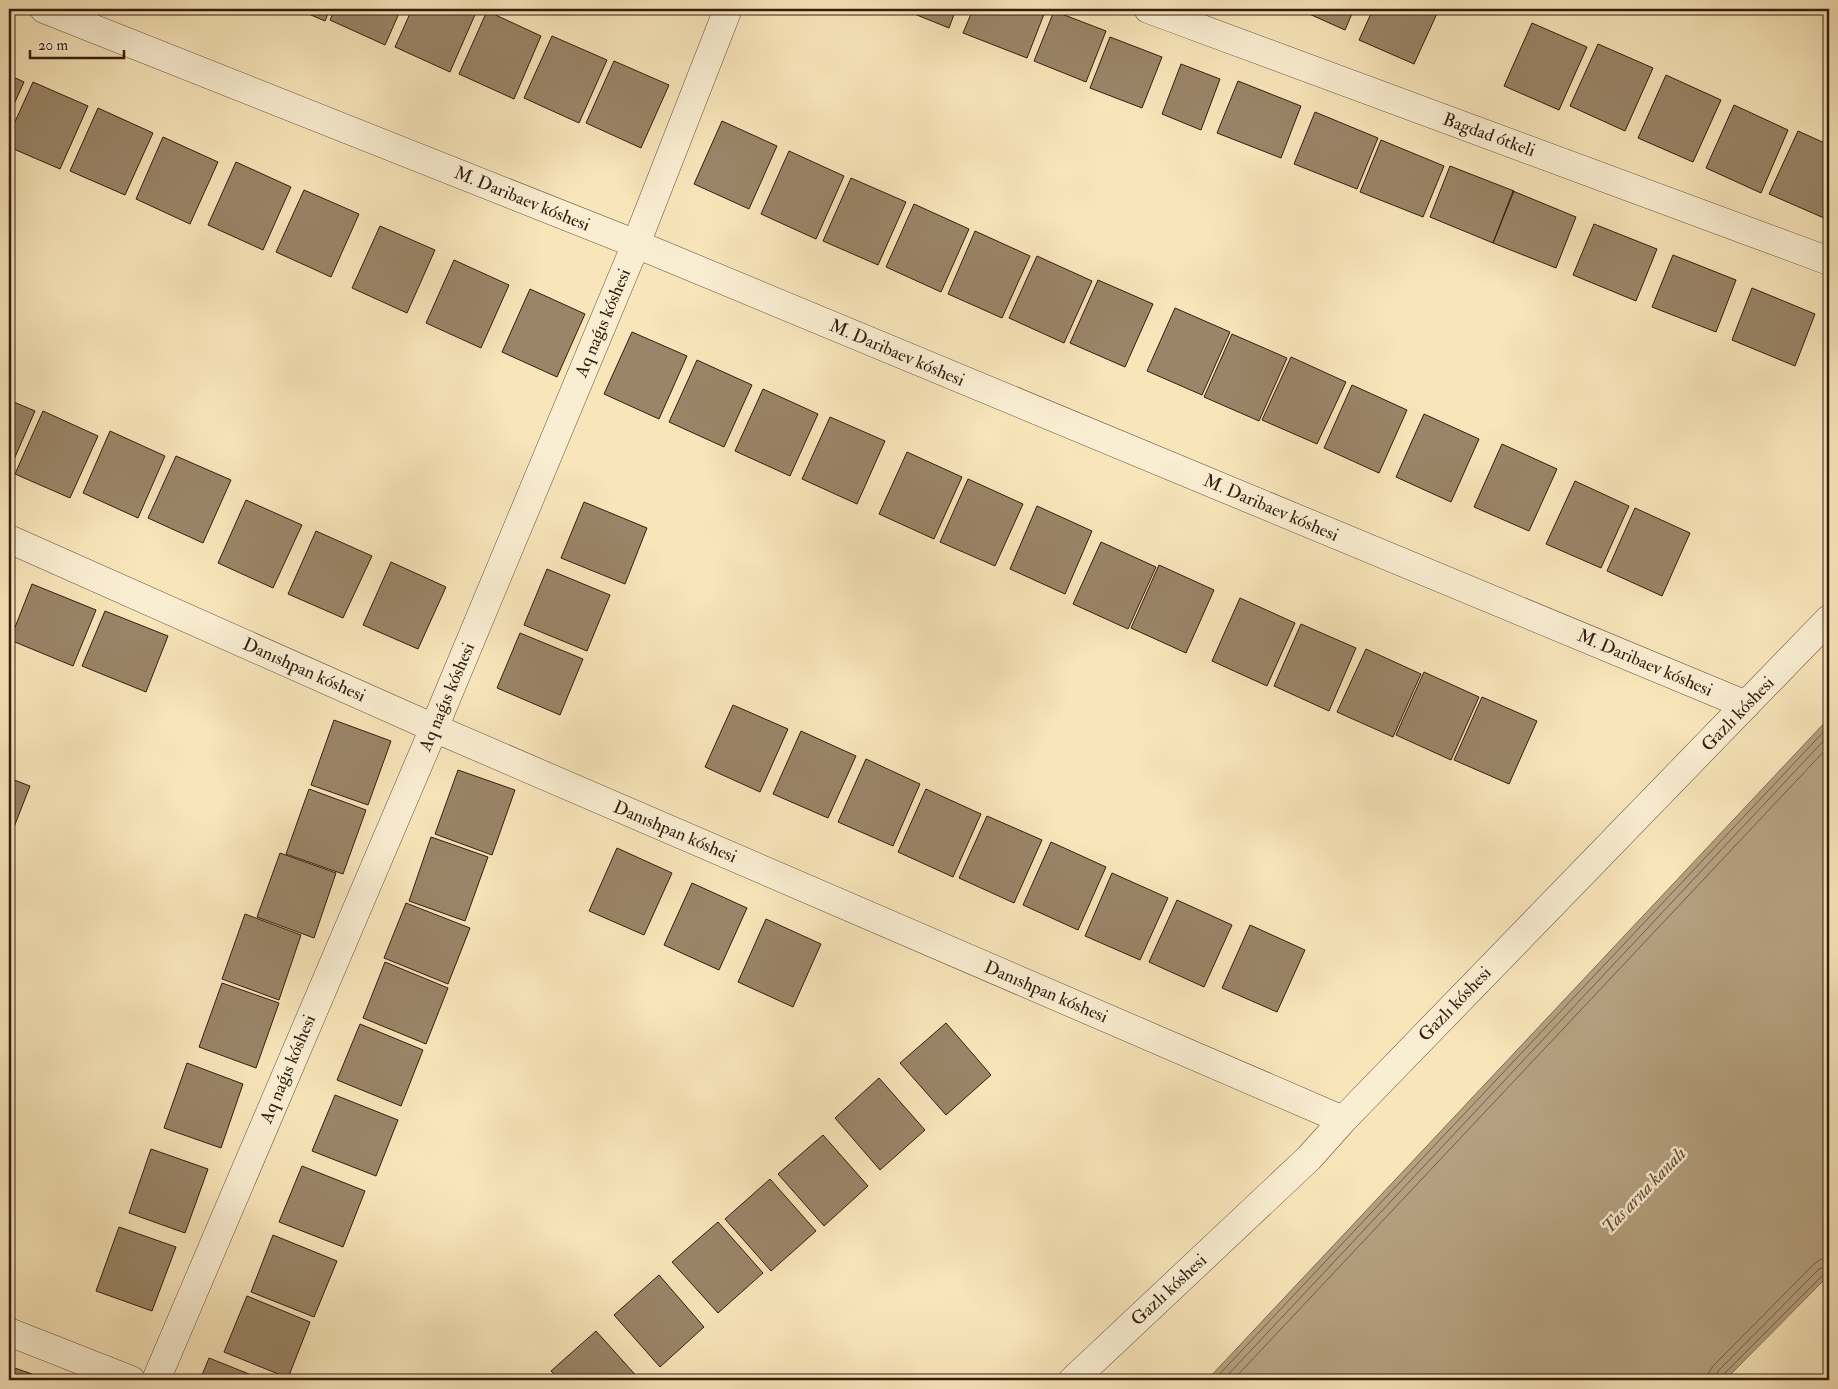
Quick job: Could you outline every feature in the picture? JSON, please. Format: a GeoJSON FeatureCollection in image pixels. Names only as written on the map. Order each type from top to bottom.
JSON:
{"type":"FeatureCollection","features":[{"type":"Feature","properties":{"kind":"street","name":"M. Daribaev kóshesi"},"geometry":{"type":"LineString","coordinates":[[44,9],[636,244],[1746,705]]}},
{"type":"Feature","properties":{"kind":"street","name":"Aq naǵıs kóshesi"},"geometry":{"type":"LineString","coordinates":[[156,1380],[434,728],[636,244],[728,9]]}},
{"type":"Feature","properties":{"kind":"street","name":"Bagdad ótkeli"},"geometry":{"type":"LineString","coordinates":[[1148,9],[1829,261]]}},
{"type":"Feature","properties":{"kind":"street","name":"Danıshpan kóshesi"},"geometry":{"type":"LineString","coordinates":[[9,539],[434,728],[1342,1120]]}},
{"type":"Feature","properties":{"kind":"street","name":"Gazlı kóshesi"},"geometry":{"type":"LineString","coordinates":[[1073,1380],[1309,1158],[1342,1120],[1829,619]]}},
{"type":"Feature","properties":{"kind":"street"},"geometry":{"type":"LineString","coordinates":[[9,1332],[132,1380]]}},
{"type":"Feature","properties":{"kind":"water","name":"Tas arna kanalı"},"geometry":{"type":"Polygon","coordinates":[[[1829,718],[1829,1275],[1725,1380],[1207,1380],[1829,718]]]}},
{"type":"Feature","properties":{"kind":"building"},"geometry":{"type":"Polygon","coordinates":[[[297,9],[330,9],[325,21],[297,9]]]}},
{"type":"Feature","properties":{"kind":"building"},"geometry":{"type":"Polygon","coordinates":[[[335,9],[401,9],[385,45],[330,20],[335,9]]]}},
{"type":"Feature","properties":{"kind":"building"},"geometry":{"type":"Polygon","coordinates":[[[412,9],[477,10],[450,72],[395,47],[412,9]]]}},
{"type":"Feature","properties":{"kind":"building"},"geometry":{"type":"Polygon","coordinates":[[[902,9],[956,9],[949,28],[902,9]]]}},
{"type":"Feature","properties":{"kind":"building"},"geometry":{"type":"Polygon","coordinates":[[[973,9],[1046,9],[1027,58],[963,33],[973,9]]]}},
{"type":"Feature","properties":{"kind":"building"},"geometry":{"type":"Polygon","coordinates":[[[1298,9],[1354,9],[1345,30],[1298,9]]]}},
{"type":"Feature","properties":{"kind":"building"},"geometry":{"type":"Polygon","coordinates":[[[1373,9],[1439,9],[1414,64],[1359,40],[1373,9]]]}},
{"type":"Feature","properties":{"kind":"building"},"geometry":{"type":"Polygon","coordinates":[[[487,11],[541,36],[514,99],[459,74],[487,11]]]}},
{"type":"Feature","properties":{"kind":"building"},"geometry":{"type":"Polygon","coordinates":[[[1054,11],[1106,31],[1086,82],[1034,61],[1054,11]]]}},
{"type":"Feature","properties":{"kind":"building"},"geometry":{"type":"Polygon","coordinates":[[[1532,23],[1587,47],[1559,110],[1504,86],[1532,23]]]}},
{"type":"Feature","properties":{"kind":"building"},"geometry":{"type":"Polygon","coordinates":[[[552,36],[607,60],[579,123],[524,98],[552,36]]]}},
{"type":"Feature","properties":{"kind":"building"},"geometry":{"type":"Polygon","coordinates":[[[1110,37],[1162,57],[1142,108],[1090,88],[1110,37]]]}},
{"type":"Feature","properties":{"kind":"building"},"geometry":{"type":"Polygon","coordinates":[[[1598,44],[1653,68],[1625,131],[1570,106],[1598,44]]]}},
{"type":"Feature","properties":{"kind":"building"},"geometry":{"type":"Polygon","coordinates":[[[614,61],[669,85],[641,148],[586,123],[614,61]]]}},
{"type":"Feature","properties":{"kind":"building"},"geometry":{"type":"Polygon","coordinates":[[[1181,64],[1220,79],[1201,130],[1162,114],[1181,64]]]}},
{"type":"Feature","properties":{"kind":"building"},"geometry":{"type":"Polygon","coordinates":[[[9,75],[24,82],[9,115],[9,75]]]}},
{"type":"Feature","properties":{"kind":"building"},"geometry":{"type":"Polygon","coordinates":[[[1666,75],[1721,100],[1693,162],[1638,138],[1666,75]]]}},
{"type":"Feature","properties":{"kind":"building"},"geometry":{"type":"Polygon","coordinates":[[[1238,81],[1301,106],[1281,158],[1217,133],[1238,81]]]}},
{"type":"Feature","properties":{"kind":"building"},"geometry":{"type":"Polygon","coordinates":[[[33,82],[88,106],[60,169],[9,147],[9,135],[33,82]]]}},
{"type":"Feature","properties":{"kind":"building"},"geometry":{"type":"Polygon","coordinates":[[[1734,105],[1788,130],[1761,193],[1706,168],[1734,105]]]}},
{"type":"Feature","properties":{"kind":"building"},"geometry":{"type":"Polygon","coordinates":[[[98,108],[153,133],[125,195],[70,171],[98,108]]]}},
{"type":"Feature","properties":{"kind":"building"},"geometry":{"type":"Polygon","coordinates":[[[1315,112],[1378,138],[1357,189],[1294,164],[1315,112]]]}},
{"type":"Feature","properties":{"kind":"building"},"geometry":{"type":"Polygon","coordinates":[[[722,121],[777,146],[749,209],[694,184],[722,121]]]}},
{"type":"Feature","properties":{"kind":"building"},"geometry":{"type":"Polygon","coordinates":[[[1798,131],[1829,145],[1829,208],[1824,218],[1769,194],[1798,131]]]}},
{"type":"Feature","properties":{"kind":"building"},"geometry":{"type":"Polygon","coordinates":[[[163,137],[218,162],[190,224],[136,199],[163,137]]]}},
{"type":"Feature","properties":{"kind":"building"},"geometry":{"type":"Polygon","coordinates":[[[1381,140],[1444,166],[1423,217],[1360,192],[1381,140]]]}},
{"type":"Feature","properties":{"kind":"building"},"geometry":{"type":"Polygon","coordinates":[[[789,151],[844,176],[816,239],[761,214],[789,151]]]}},
{"type":"Feature","properties":{"kind":"building"},"geometry":{"type":"Polygon","coordinates":[[[236,162],[291,187],[263,250],[208,225],[236,162]]]}},
{"type":"Feature","properties":{"kind":"building"},"geometry":{"type":"Polygon","coordinates":[[[1450,166],[1514,191],[1493,243],[1430,217],[1450,166]]]}},
{"type":"Feature","properties":{"kind":"building"},"geometry":{"type":"Polygon","coordinates":[[[851,178],[906,202],[878,265],[823,241],[851,178]]]}},
{"type":"Feature","properties":{"kind":"building"},"geometry":{"type":"Polygon","coordinates":[[[304,190],[359,214],[331,277],[276,252],[304,190]]]}},
{"type":"Feature","properties":{"kind":"building"},"geometry":{"type":"Polygon","coordinates":[[[1513,191],[1576,217],[1556,268],[1493,243],[1513,191]]]}},
{"type":"Feature","properties":{"kind":"building"},"geometry":{"type":"Polygon","coordinates":[[[914,204],[969,229],[941,292],[886,267],[914,204]]]}},
{"type":"Feature","properties":{"kind":"building"},"geometry":{"type":"Polygon","coordinates":[[[1594,224],[1657,249],[1636,301],[1573,275],[1594,224]]]}},
{"type":"Feature","properties":{"kind":"building"},"geometry":{"type":"Polygon","coordinates":[[[380,226],[435,250],[407,313],[352,288],[380,226]]]}},
{"type":"Feature","properties":{"kind":"building"},"geometry":{"type":"Polygon","coordinates":[[[975,231],[1030,256],[1002,318],[948,294],[975,231]]]}},
{"type":"Feature","properties":{"kind":"building"},"geometry":{"type":"Polygon","coordinates":[[[1673,255],[1736,280],[1716,332],[1652,307],[1673,255]]]}},
{"type":"Feature","properties":{"kind":"building"},"geometry":{"type":"Polygon","coordinates":[[[1037,256],[1092,281],[1064,343],[1009,318],[1037,256]]]}},
{"type":"Feature","properties":{"kind":"building"},"geometry":{"type":"Polygon","coordinates":[[[454,260],[509,285],[481,348],[426,323],[454,260]]]}},
{"type":"Feature","properties":{"kind":"building"},"geometry":{"type":"Polygon","coordinates":[[[1098,280],[1153,304],[1125,367],[1070,343],[1098,280]]]}},
{"type":"Feature","properties":{"kind":"building"},"geometry":{"type":"Polygon","coordinates":[[[1752,288],[1815,314],[1795,366],[1732,340],[1752,288]]]}},
{"type":"Feature","properties":{"kind":"building"},"geometry":{"type":"Polygon","coordinates":[[[530,289],[585,314],[557,377],[502,352],[530,289]]]}},
{"type":"Feature","properties":{"kind":"building"},"geometry":{"type":"Polygon","coordinates":[[[1175,308],[1230,332],[1202,395],[1147,371],[1175,308]]]}},
{"type":"Feature","properties":{"kind":"building"},"geometry":{"type":"Polygon","coordinates":[[[632,332],[687,356],[659,419],[604,394],[632,332]]]}},
{"type":"Feature","properties":{"kind":"building"},"geometry":{"type":"Polygon","coordinates":[[[1232,334],[1287,358],[1259,421],[1204,397],[1232,334]]]}},
{"type":"Feature","properties":{"kind":"building"},"geometry":{"type":"Polygon","coordinates":[[[1291,357],[1346,382],[1317,444],[1262,420],[1291,357]]]}},
{"type":"Feature","properties":{"kind":"building"},"geometry":{"type":"Polygon","coordinates":[[[697,360],[752,385],[724,447],[669,422],[697,360]]]}},
{"type":"Feature","properties":{"kind":"building"},"geometry":{"type":"Polygon","coordinates":[[[1352,385],[1407,410],[1379,473],[1324,448],[1352,385]]]}},
{"type":"Feature","properties":{"kind":"building"},"geometry":{"type":"Polygon","coordinates":[[[763,389],[818,414],[790,476],[735,451],[763,389]]]}},
{"type":"Feature","properties":{"kind":"building"},"geometry":{"type":"Polygon","coordinates":[[[9,400],[35,411],[9,471],[9,400]]]}},
{"type":"Feature","properties":{"kind":"building"},"geometry":{"type":"Polygon","coordinates":[[[43,411],[98,436],[70,498],[15,474],[43,411]]]}},
{"type":"Feature","properties":{"kind":"building"},"geometry":{"type":"Polygon","coordinates":[[[1424,414],[1479,439],[1451,502],[1396,477],[1424,414]]]}},
{"type":"Feature","properties":{"kind":"building"},"geometry":{"type":"Polygon","coordinates":[[[830,417],[885,441],[857,504],[802,479],[830,417]]]}},
{"type":"Feature","properties":{"kind":"building"},"geometry":{"type":"Polygon","coordinates":[[[110,431],[165,456],[138,518],[83,493],[110,431]]]}},
{"type":"Feature","properties":{"kind":"building"},"geometry":{"type":"Polygon","coordinates":[[[1502,444],[1557,469],[1529,531],[1474,507],[1502,444]]]}},
{"type":"Feature","properties":{"kind":"building"},"geometry":{"type":"Polygon","coordinates":[[[907,452],[962,477],[934,539],[879,514],[907,452]]]}},
{"type":"Feature","properties":{"kind":"building"},"geometry":{"type":"Polygon","coordinates":[[[176,456],[231,480],[203,543],[148,518],[176,456]]]}},
{"type":"Feature","properties":{"kind":"building"},"geometry":{"type":"Polygon","coordinates":[[[968,479],[1023,504],[995,566],[940,542],[968,479]]]}},
{"type":"Feature","properties":{"kind":"building"},"geometry":{"type":"Polygon","coordinates":[[[1575,481],[1629,506],[1601,568],[1546,544],[1575,481]]]}},
{"type":"Feature","properties":{"kind":"building"},"geometry":{"type":"Polygon","coordinates":[[[246,500],[302,525],[273,588],[218,563],[246,500]]]}},
{"type":"Feature","properties":{"kind":"building"},"geometry":{"type":"Polygon","coordinates":[[[584,502],[647,528],[625,584],[561,558],[584,502]]]}},
{"type":"Feature","properties":{"kind":"building"},"geometry":{"type":"Polygon","coordinates":[[[1037,506],[1092,531],[1065,594],[1010,569],[1037,506]]]}},
{"type":"Feature","properties":{"kind":"building"},"geometry":{"type":"Polygon","coordinates":[[[1635,508],[1690,533],[1662,596],[1607,571],[1635,508]]]}},
{"type":"Feature","properties":{"kind":"building"},"geometry":{"type":"Polygon","coordinates":[[[316,531],[372,556],[343,618],[288,594],[316,531]]]}},
{"type":"Feature","properties":{"kind":"building"},"geometry":{"type":"Polygon","coordinates":[[[1101,542],[1156,567],[1128,629],[1073,604],[1101,542]]]}},
{"type":"Feature","properties":{"kind":"building"},"geometry":{"type":"Polygon","coordinates":[[[391,562],[446,587],[418,649],[363,625],[391,562]]]}},
{"type":"Feature","properties":{"kind":"building"},"geometry":{"type":"Polygon","coordinates":[[[1159,565],[1214,590],[1186,653],[1131,628],[1159,565]]]}},
{"type":"Feature","properties":{"kind":"building"},"geometry":{"type":"Polygon","coordinates":[[[547,569],[610,595],[587,651],[524,625],[547,569]]]}},
{"type":"Feature","properties":{"kind":"building"},"geometry":{"type":"Polygon","coordinates":[[[32,584],[96,610],[73,666],[10,640],[32,584]]]}},
{"type":"Feature","properties":{"kind":"building"},"geometry":{"type":"Polygon","coordinates":[[[1240,598],[1295,623],[1267,686],[1212,661],[1240,598]]]}},
{"type":"Feature","properties":{"kind":"building"},"geometry":{"type":"Polygon","coordinates":[[[105,611],[168,636],[146,692],[82,666],[105,611]]]}},
{"type":"Feature","properties":{"kind":"building"},"geometry":{"type":"Polygon","coordinates":[[[1301,624],[1356,648],[1329,711],[1274,686],[1301,624]]]}},
{"type":"Feature","properties":{"kind":"building"},"geometry":{"type":"Polygon","coordinates":[[[520,633],[583,659],[560,715],[497,688],[520,633]]]}},
{"type":"Feature","properties":{"kind":"building"},"geometry":{"type":"Polygon","coordinates":[[[1366,649],[1421,674],[1393,737],[1337,712],[1366,649]]]}},
{"type":"Feature","properties":{"kind":"building"},"geometry":{"type":"Polygon","coordinates":[[[1424,672],[1479,697],[1451,760],[1396,735],[1424,672]]]}},
{"type":"Feature","properties":{"kind":"building"},"geometry":{"type":"Polygon","coordinates":[[[1482,697],[1537,721],[1509,784],[1454,760],[1482,697]]]}},
{"type":"Feature","properties":{"kind":"building"},"geometry":{"type":"Polygon","coordinates":[[[733,705],[788,729],[760,792],[705,767],[733,705]]]}},
{"type":"Feature","properties":{"kind":"building"},"geometry":{"type":"Polygon","coordinates":[[[334,720],[391,741],[368,805],[311,785],[334,720]]]}},
{"type":"Feature","properties":{"kind":"building"},"geometry":{"type":"Polygon","coordinates":[[[801,731],[856,756],[828,818],[773,794],[801,731]]]}},
{"type":"Feature","properties":{"kind":"building"},"geometry":{"type":"Polygon","coordinates":[[[866,759],[920,784],[893,846],[838,822],[866,759]]]}},
{"type":"Feature","properties":{"kind":"building"},"geometry":{"type":"Polygon","coordinates":[[[458,770],[515,790],[492,855],[435,834],[458,770]]]}},
{"type":"Feature","properties":{"kind":"building"},"geometry":{"type":"Polygon","coordinates":[[[9,778],[30,786],[9,840],[9,778]]]}},
{"type":"Feature","properties":{"kind":"building"},"geometry":{"type":"Polygon","coordinates":[[[309,789],[366,810],[343,874],[286,854],[309,789]]]}},
{"type":"Feature","properties":{"kind":"building"},"geometry":{"type":"Polygon","coordinates":[[[926,789],[981,814],[953,877],[898,852],[926,789]]]}},
{"type":"Feature","properties":{"kind":"building"},"geometry":{"type":"Polygon","coordinates":[[[987,816],[1042,840],[1014,903],[959,878],[987,816]]]}},
{"type":"Feature","properties":{"kind":"building"},"geometry":{"type":"Polygon","coordinates":[[[431,837],[488,857],[465,921],[409,901],[431,837]]]}},
{"type":"Feature","properties":{"kind":"building"},"geometry":{"type":"Polygon","coordinates":[[[1051,842],[1106,867],[1078,930],[1023,905],[1051,842]]]}},
{"type":"Feature","properties":{"kind":"building"},"geometry":{"type":"Polygon","coordinates":[[[617,848],[672,873],[644,935],[589,911],[617,848]]]}},
{"type":"Feature","properties":{"kind":"building"},"geometry":{"type":"Polygon","coordinates":[[[280,853],[336,873],[314,938],[257,917],[280,853]]]}},
{"type":"Feature","properties":{"kind":"building"},"geometry":{"type":"Polygon","coordinates":[[[1112,873],[1168,898],[1140,960],[1085,936],[1112,873]]]}},
{"type":"Feature","properties":{"kind":"building"},"geometry":{"type":"Polygon","coordinates":[[[692,883],[747,908],[719,970],[664,945],[692,883]]]}},
{"type":"Feature","properties":{"kind":"building"},"geometry":{"type":"Polygon","coordinates":[[[1177,900],[1232,925],[1204,987],[1149,962],[1177,900]]]}},
{"type":"Feature","properties":{"kind":"building"},"geometry":{"type":"Polygon","coordinates":[[[406,903],[470,928],[448,984],[384,958],[406,903]]]}},
{"type":"Feature","properties":{"kind":"building"},"geometry":{"type":"Polygon","coordinates":[[[245,914],[301,935],[279,1000],[222,979],[245,914]]]}},
{"type":"Feature","properties":{"kind":"building"},"geometry":{"type":"Polygon","coordinates":[[[766,919],[821,944],[793,1007],[738,982],[766,919]]]}},
{"type":"Feature","properties":{"kind":"building"},"geometry":{"type":"Polygon","coordinates":[[[1250,925],[1305,950],[1277,1012],[1222,988],[1250,925]]]}},
{"type":"Feature","properties":{"kind":"building"},"geometry":{"type":"Polygon","coordinates":[[[385,962],[448,988],[426,1044],[363,1018],[385,962]]]}},
{"type":"Feature","properties":{"kind":"building"},"geometry":{"type":"Polygon","coordinates":[[[222,983],[279,1003],[256,1068],[199,1047],[222,983]]]}},
{"type":"Feature","properties":{"kind":"building"},"geometry":{"type":"Polygon","coordinates":[[[946,1023],[991,1075],[946,1115],[900,1063],[946,1023]]]}},
{"type":"Feature","properties":{"kind":"building"},"geometry":{"type":"Polygon","coordinates":[[[360,1024],[423,1050],[401,1106],[337,1080],[360,1024]]]}},
{"type":"Feature","properties":{"kind":"building"},"geometry":{"type":"Polygon","coordinates":[[[187,1063],[243,1084],[221,1148],[164,1128],[187,1063]]]}},
{"type":"Feature","properties":{"kind":"building"},"geometry":{"type":"Polygon","coordinates":[[[879,1078],[925,1130],[880,1170],[835,1118],[879,1078]]]}},
{"type":"Feature","properties":{"kind":"building"},"geometry":{"type":"Polygon","coordinates":[[[335,1095],[398,1120],[376,1176],[312,1151],[335,1095]]]}},
{"type":"Feature","properties":{"kind":"building"},"geometry":{"type":"Polygon","coordinates":[[[823,1135],[868,1186],[824,1226],[778,1174],[823,1135]]]}},
{"type":"Feature","properties":{"kind":"building"},"geometry":{"type":"Polygon","coordinates":[[[151,1149],[208,1169],[185,1233],[129,1213],[151,1149]]]}},
{"type":"Feature","properties":{"kind":"building"},"geometry":{"type":"Polygon","coordinates":[[[302,1166],[365,1191],[343,1247],[279,1222],[302,1166]]]}},
{"type":"Feature","properties":{"kind":"building"},"geometry":{"type":"Polygon","coordinates":[[[770,1179],[816,1231],[771,1271],[725,1219],[770,1179]]]}},
{"type":"Feature","properties":{"kind":"building"},"geometry":{"type":"Polygon","coordinates":[[[718,1222],[763,1273],[718,1313],[672,1262],[718,1222]]]}},
{"type":"Feature","properties":{"kind":"building"},"geometry":{"type":"Polygon","coordinates":[[[119,1227],[176,1247],[152,1311],[96,1291],[119,1227]]]}},
{"type":"Feature","properties":{"kind":"building"},"geometry":{"type":"Polygon","coordinates":[[[273,1235],[337,1261],[314,1317],[251,1292],[273,1235]]]}},
{"type":"Feature","properties":{"kind":"building"},"geometry":{"type":"Polygon","coordinates":[[[659,1275],[704,1327],[660,1367],[614,1315],[659,1275]]]}},
{"type":"Feature","properties":{"kind":"building"},"geometry":{"type":"Polygon","coordinates":[[[247,1296],[310,1322],[288,1378],[224,1352],[247,1296]]]}},
{"type":"Feature","properties":{"kind":"building"},"geometry":{"type":"Polygon","coordinates":[[[596,1331],[640,1380],[560,1380],[551,1371],[596,1331]]]}},
{"type":"Feature","properties":{"kind":"building"},"geometry":{"type":"Polygon","coordinates":[[[209,1358],[264,1380],[200,1380],[209,1358]]]}},
{"type":"Feature","properties":{"kind":"building"},"geometry":{"type":"Polygon","coordinates":[[[9,1366],[32,1374],[29,1380],[9,1380],[9,1366]]]}}]}
